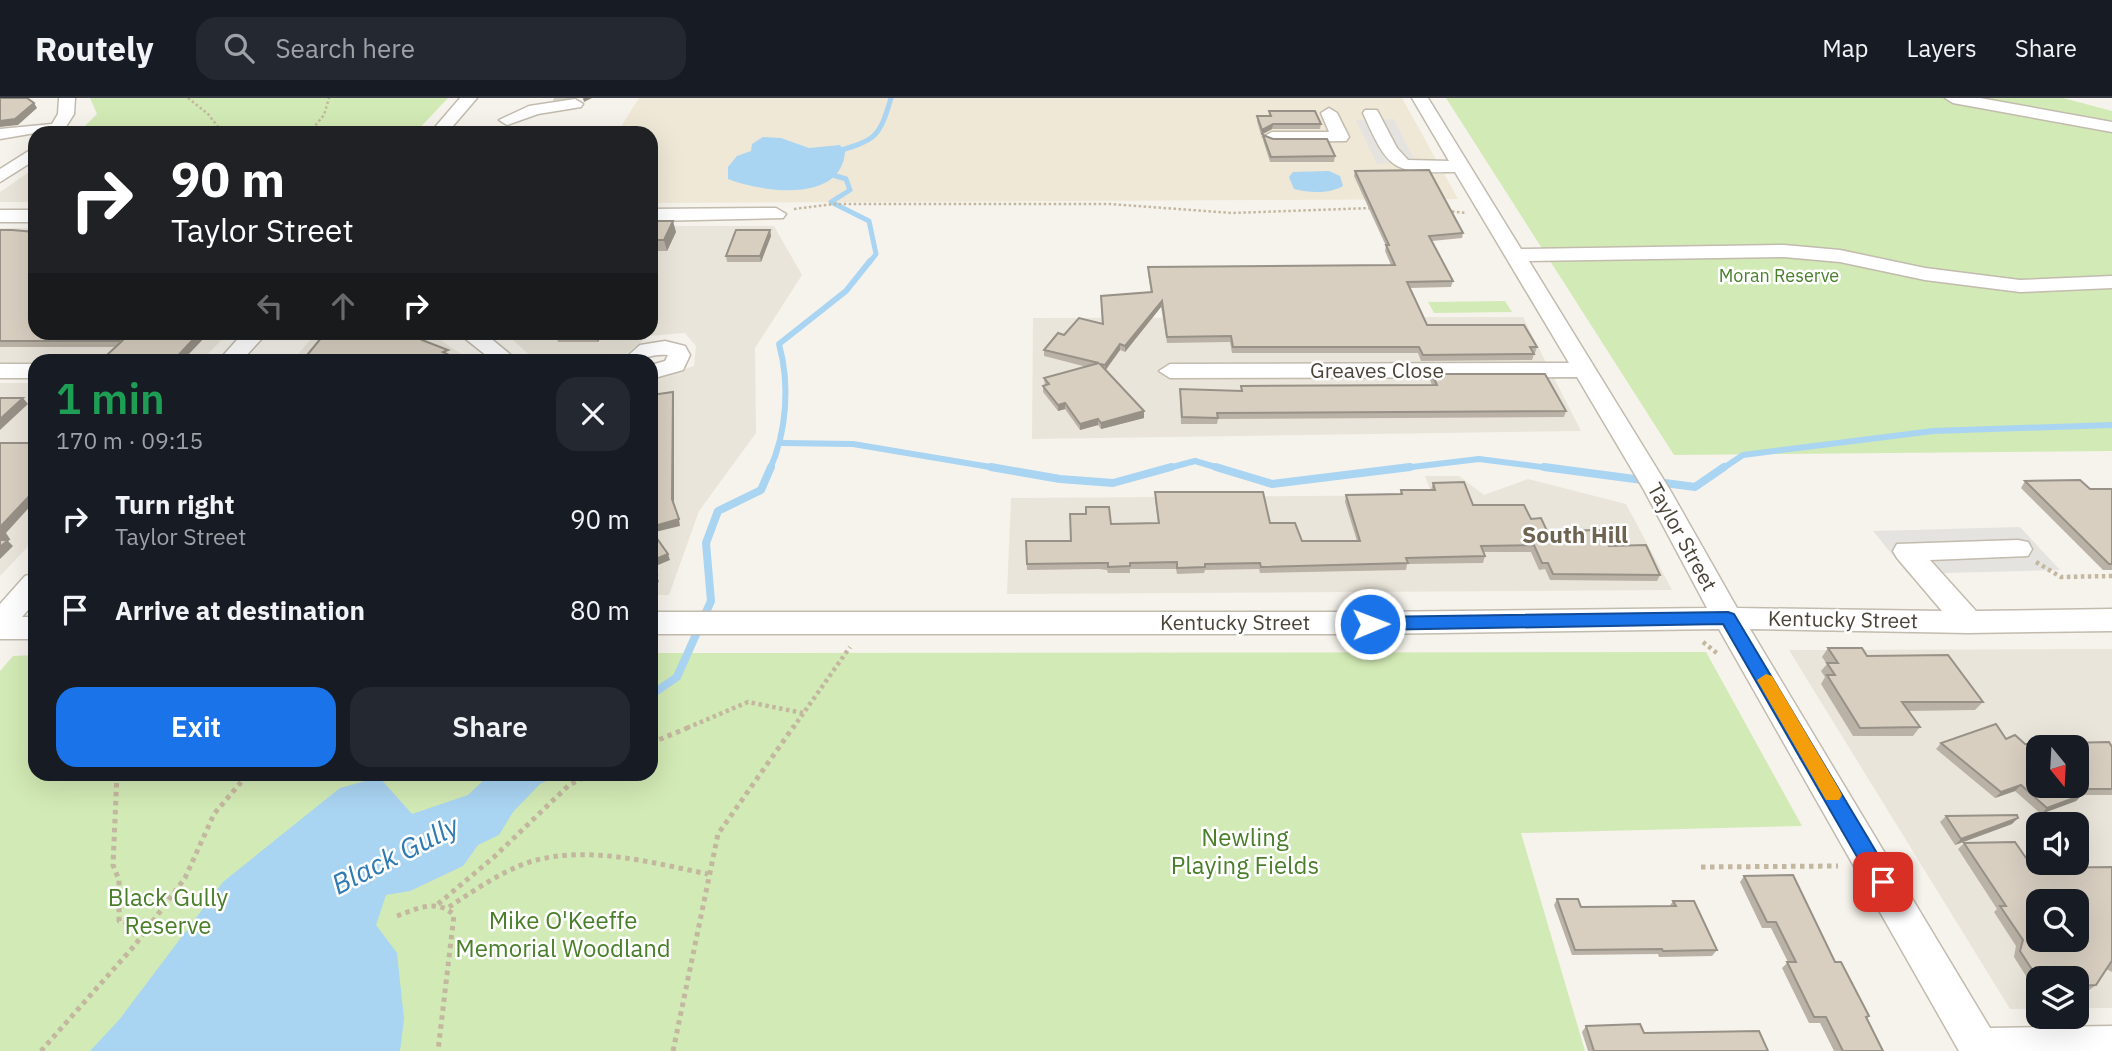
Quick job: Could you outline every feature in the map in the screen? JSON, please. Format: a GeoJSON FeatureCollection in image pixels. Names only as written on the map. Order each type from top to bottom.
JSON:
{"type":"FeatureCollection","features":[{"type":"Feature","properties":{"kind":"street"},"geometry":{"type":"LineString","coordinates":[[58,126],[66,114],[67,98]]}},
{"type":"Feature","properties":{"kind":"street"},"geometry":{"type":"LineString","coordinates":[[444,126],[469,98]]}},
{"type":"Feature","properties":{"kind":"street"},"geometry":{"type":"LineString","coordinates":[[503,126],[519,105],[530,98]]}},
{"type":"Feature","properties":{"kind":"street","name":"Taylor Street"},"geometry":{"type":"LineString","coordinates":[[1420,98],[1657,490],[1728,618],[1980,1049]]}},
{"type":"Feature","properties":{"kind":"street"},"geometry":{"type":"LineString","coordinates":[[1953,98],[2112,127]]}},
{"type":"Feature","properties":{"kind":"street"},"geometry":{"type":"LineString","coordinates":[[504,126],[535,109],[574,103]]}},
{"type":"Feature","properties":{"kind":"street"},"geometry":{"type":"LineString","coordinates":[[1272,137],[1340,137],[1329,113]]}},
{"type":"Feature","properties":{"kind":"street"},"geometry":{"type":"LineString","coordinates":[[1371,113],[1393,161],[1402,166],[1462,166]]}},
{"type":"Feature","properties":{"kind":"street"},"geometry":{"type":"LineString","coordinates":[[0,134],[28,132]]}},
{"type":"Feature","properties":{"kind":"street"},"geometry":{"type":"LineString","coordinates":[[0,177],[28,157]]}},
{"type":"Feature","properties":{"kind":"street"},"geometry":{"type":"LineString","coordinates":[[658,215],[776,214]]}},
{"type":"Feature","properties":{"kind":"street"},"geometry":{"type":"LineString","coordinates":[[0,216],[28,216]]}},
{"type":"Feature","properties":{"kind":"street"},"geometry":{"type":"LineString","coordinates":[[1514,255],[1784,251],[1840,256],[1924,274],[2020,286],[2112,282]]}},
{"type":"Feature","properties":{"kind":"street"},"geometry":{"type":"LineString","coordinates":[[236,354],[249,340]]}},
{"type":"Feature","properties":{"kind":"street"},"geometry":{"type":"LineString","coordinates":[[479,340],[498,354]]}},
{"type":"Feature","properties":{"kind":"street"},"geometry":{"type":"LineString","coordinates":[[640,354],[654,348],[677,351],[679,355],[675,365],[658,370]]}},
{"type":"Feature","properties":{"kind":"street","name":"Greaves Close"},"geometry":{"type":"LineString","coordinates":[[1170,371],[1584,370]]}},
{"type":"Feature","properties":{"kind":"street"},"geometry":{"type":"LineString","coordinates":[[0,371],[28,371]]}},
{"type":"Feature","properties":{"kind":"street"},"geometry":{"type":"LineString","coordinates":[[1968,622],[1907,551],[2018,549]]}},
{"type":"Feature","properties":{"kind":"street"},"geometry":{"type":"LineString","coordinates":[[0,623],[28,591]]}},
{"type":"Feature","properties":{"kind":"street","name":"Kentucky Street"},"geometry":{"type":"LineString","coordinates":[[658,623],[1370,624],[1728,618],[1968,622],[2112,620]]}},
{"type":"Feature","properties":{"kind":"street"},"geometry":{"type":"LineString","coordinates":[[0,628],[28,628]]}},
{"type":"Feature","properties":{"kind":"street"},"geometry":{"type":"LineString","coordinates":[[1980,1049],[2112,1046]]}},
{"type":"Feature","properties":{"kind":"path"},"geometry":{"type":"LineString","coordinates":[[188,98],[208,114],[217,126]]}},
{"type":"Feature","properties":{"kind":"path"},"geometry":{"type":"LineString","coordinates":[[315,126],[324,115],[329,98]]}},
{"type":"Feature","properties":{"kind":"path"},"geometry":{"type":"LineString","coordinates":[[776,214],[834,204],[1110,204],[1232,214],[1380,208]]}},
{"type":"Feature","properties":{"kind":"path"},"geometry":{"type":"LineString","coordinates":[[1445,211],[1471,214]]}},
{"type":"Feature","properties":{"kind":"path"},"geometry":{"type":"LineString","coordinates":[[2047,570],[2061,577],[2112,576]]}},
{"type":"Feature","properties":{"kind":"path"},"geometry":{"type":"LineString","coordinates":[[673,1051],[718,834],[853,642]]}},
{"type":"Feature","properties":{"kind":"path"},"geometry":{"type":"LineString","coordinates":[[658,740],[748,702],[803,713]]}},
{"type":"Feature","properties":{"kind":"path"},"geometry":{"type":"LineString","coordinates":[[117,781],[113,865],[119,880],[119,921],[148,928]]}},
{"type":"Feature","properties":{"kind":"path"},"geometry":{"type":"LineString","coordinates":[[41,1051],[148,928],[185,878],[214,814],[242,781]]}},
{"type":"Feature","properties":{"kind":"path"},"geometry":{"type":"LineString","coordinates":[[397,916],[438,904],[577,781]]}},
{"type":"Feature","properties":{"kind":"path"},"geometry":{"type":"LineString","coordinates":[[449,907],[490,880],[535,860],[579,856],[643,861],[708,874]]}},
{"type":"Feature","properties":{"kind":"path"},"geometry":{"type":"LineString","coordinates":[[1701,867],[1838,866]]}},
{"type":"Feature","properties":{"kind":"path"},"geometry":{"type":"LineString","coordinates":[[438,904],[449,907],[454,915],[449,935],[443,1028],[438,1051]]}},
{"type":"Feature","properties":{"kind":"shaded area"},"geometry":{"type":"Polygon","coordinates":[[[639,98],[1402,98],[1458,199],[658,203],[658,126],[621,126],[639,98]]]}},
{"type":"Feature","properties":{"kind":"shaded area"},"geometry":{"type":"Polygon","coordinates":[[[1394,119],[1415,161],[1377,164],[1356,120],[1394,119]]]}},
{"type":"Feature","properties":{"kind":"shaded area"},"geometry":{"type":"Polygon","coordinates":[[[28,173],[28,202],[0,202],[0,192],[28,173]]]}},
{"type":"Feature","properties":{"kind":"shaded area"},"geometry":{"type":"Polygon","coordinates":[[[658,226],[774,226],[802,275],[755,348],[756,433],[699,511],[669,595],[658,595],[658,378],[694,366],[696,346],[685,333],[658,335],[658,226]]]}},
{"type":"Feature","properties":{"kind":"shaded area"},"geometry":{"type":"Polygon","coordinates":[[[0,228],[28,228],[28,340],[221,340],[208,354],[28,354],[28,363],[0,363],[0,228]]]}},
{"type":"Feature","properties":{"kind":"shaded area"},"geometry":{"type":"Polygon","coordinates":[[[1523,317],[1581,431],[1032,439],[1033,318],[1523,317]]]}},
{"type":"Feature","properties":{"kind":"shaded area"},"geometry":{"type":"Polygon","coordinates":[[[310,340],[440,340],[461,354],[298,354],[310,340]]]}},
{"type":"Feature","properties":{"kind":"shaded area"},"geometry":{"type":"Polygon","coordinates":[[[513,340],[644,340],[626,354],[528,354],[513,340]]]}},
{"type":"Feature","properties":{"kind":"shaded area"},"geometry":{"type":"Polygon","coordinates":[[[0,383],[28,383],[28,546],[0,576],[0,383]]]}},
{"type":"Feature","properties":{"kind":"shaded area"},"geometry":{"type":"Polygon","coordinates":[[[1425,476],[1459,476],[1484,495],[1528,479],[1626,504],[1672,590],[1007,594],[1011,498],[1432,495],[1425,476]]]}},
{"type":"Feature","properties":{"kind":"shaded area"},"geometry":{"type":"Polygon","coordinates":[[[2020,527],[2060,570],[1908,574],[1873,531],[2020,527]]]}},
{"type":"Feature","properties":{"kind":"shaded area"},"geometry":{"type":"Polygon","coordinates":[[[2112,649],[2112,1008],[2089,1008],[2089,966],[2026,966],[2026,1009],[2010,1009],[1789,650],[2112,649]]]}},
{"type":"Feature","properties":{"kind":"green space"},"geometry":{"type":"Polygon","coordinates":[[[90,98],[448,98],[422,126],[85,126],[97,114],[90,98]]]}},
{"type":"Feature","properties":{"kind":"green space","name":"Moran Reserve"},"geometry":{"type":"Polygon","coordinates":[[[1446,98],[2063,98],[2112,111],[2112,451],[1674,455],[1446,98]]]}},
{"type":"Feature","properties":{"kind":"green space"},"geometry":{"type":"Polygon","coordinates":[[[1505,301],[1512,312],[1434,313],[1428,302],[1505,301]]]}},
{"type":"Feature","properties":{"kind":"green space","name":"Newling Playing Fields"},"geometry":{"type":"Polygon","coordinates":[[[1706,652],[1802,826],[1521,833],[1585,1051],[0,1051],[0,671],[13,656],[28,655],[28,781],[658,781],[658,653],[1706,652]]]}},
{"type":"Feature","properties":{"kind":"water"},"geometry":{"type":"Polygon","coordinates":[[[763,137],[781,138],[809,148],[840,145],[845,152],[840,169],[830,180],[815,187],[798,190],[760,188],[728,179],[728,167],[737,156],[751,151],[752,144],[763,137]]]}},
{"type":"Feature","properties":{"kind":"water"},"geometry":{"type":"Polygon","coordinates":[[[1329,171],[1340,176],[1343,186],[1326,192],[1294,189],[1289,177],[1293,172],[1329,171]]]}},
{"type":"Feature","properties":{"kind":"water"},"geometry":{"type":"Polygon","coordinates":[[[365,781],[383,781],[412,814],[468,795],[483,781],[547,781],[540,784],[513,812],[499,835],[478,845],[463,866],[410,891],[386,895],[376,925],[397,953],[404,1019],[400,1051],[90,1051],[119,1020],[223,882],[340,788],[365,781]]]}},
{"type":"Feature","properties":{"kind":"building"},"geometry":{"type":"Polygon","coordinates":[[[0,98],[27,98],[34,103],[15,119],[0,121],[0,98]]]}},
{"type":"Feature","properties":{"kind":"building"},"geometry":{"type":"Polygon","coordinates":[[[1269,111],[1315,111],[1321,124],[1273,124],[1262,130],[1257,116],[1271,116],[1269,111]]]}},
{"type":"Feature","properties":{"kind":"building"},"geometry":{"type":"Polygon","coordinates":[[[1263,135],[1273,139],[1327,139],[1335,156],[1271,157],[1263,135]]]}},
{"type":"Feature","properties":{"kind":"building"},"geometry":{"type":"Polygon","coordinates":[[[1429,170],[1463,233],[1429,236],[1453,281],[1407,282],[1427,325],[1524,325],[1537,347],[1530,347],[1534,354],[1423,355],[1419,347],[1233,347],[1231,336],[1167,337],[1162,301],[1125,346],[1120,344],[1105,365],[1100,364],[1144,411],[1101,423],[1098,419],[1080,424],[1065,403],[1058,405],[1043,386],[1049,384],[1044,378],[1099,363],[1044,350],[1058,333],[1064,335],[1079,318],[1103,324],[1101,296],[1152,292],[1148,267],[1395,265],[1386,245],[1389,245],[1355,171],[1429,170]]]}},
{"type":"Feature","properties":{"kind":"building"},"geometry":{"type":"Polygon","coordinates":[[[658,221],[673,221],[664,240],[658,240],[658,221]]]}},
{"type":"Feature","properties":{"kind":"building"},"geometry":{"type":"Polygon","coordinates":[[[0,230],[28,231],[28,340],[193,340],[180,354],[108,354],[122,341],[0,341],[0,230]]]}},
{"type":"Feature","properties":{"kind":"building"},"geometry":{"type":"Polygon","coordinates":[[[736,230],[770,230],[760,256],[726,256],[736,230]]]}},
{"type":"Feature","properties":{"kind":"building"},"geometry":{"type":"Polygon","coordinates":[[[319,340],[422,340],[448,350],[443,352],[447,354],[308,354],[319,340]]]}},
{"type":"Feature","properties":{"kind":"building"},"geometry":{"type":"Polygon","coordinates":[[[1432,374],[1545,374],[1566,411],[1217,413],[1218,418],[1182,417],[1180,389],[1242,391],[1241,386],[1437,385],[1432,374]]]}},
{"type":"Feature","properties":{"kind":"building"},"geometry":{"type":"Polygon","coordinates":[[[673,392],[672,499],[679,519],[658,525],[658,394],[673,392]]]}},
{"type":"Feature","properties":{"kind":"building"},"geometry":{"type":"Polygon","coordinates":[[[0,398],[23,398],[0,419],[0,398]]]}},
{"type":"Feature","properties":{"kind":"building"},"geometry":{"type":"Polygon","coordinates":[[[0,443],[28,443],[28,497],[0,527],[0,443]]]}},
{"type":"Feature","properties":{"kind":"building"},"geometry":{"type":"Polygon","coordinates":[[[2080,480],[2090,489],[2112,489],[2112,564],[2025,481],[2080,480]]]}},
{"type":"Feature","properties":{"kind":"building"},"geometry":{"type":"Polygon","coordinates":[[[1464,482],[1473,505],[1524,505],[1531,519],[1541,518],[1547,531],[1601,530],[1609,546],[1646,545],[1660,575],[1553,574],[1548,563],[1542,563],[1534,545],[1481,546],[1485,556],[1406,558],[1408,563],[1261,567],[1260,563],[1205,564],[1205,567],[1177,568],[1177,562],[1130,563],[1130,566],[1108,567],[1108,563],[1027,564],[1026,541],[1071,541],[1070,514],[1086,514],[1086,507],[1109,507],[1111,524],[1159,523],[1155,492],[1263,492],[1270,523],[1295,523],[1302,541],[1360,541],[1346,495],[1402,494],[1401,490],[1435,490],[1433,483],[1464,482]]]}},
{"type":"Feature","properties":{"kind":"building"},"geometry":{"type":"Polygon","coordinates":[[[658,540],[668,554],[658,558],[658,540]]]}},
{"type":"Feature","properties":{"kind":"building"},"geometry":{"type":"Polygon","coordinates":[[[1828,648],[1862,648],[1867,656],[1948,655],[1983,702],[1902,702],[1920,727],[1860,728],[1827,675],[1835,675],[1827,663],[1838,663],[1828,648]]]}},
{"type":"Feature","properties":{"kind":"building"},"geometry":{"type":"Polygon","coordinates":[[[1996,724],[2006,739],[2015,735],[2026,744],[2026,789],[2021,785],[2001,792],[1941,743],[1996,724]]]}},
{"type":"Feature","properties":{"kind":"building"},"geometry":{"type":"Polygon","coordinates":[[[2090,742],[2109,742],[2112,747],[2112,789],[2090,789],[2090,742]]]}},
{"type":"Feature","properties":{"kind":"building"},"geometry":{"type":"Polygon","coordinates":[[[2036,798],[2074,798],[2047,808],[2036,798]]]}},
{"type":"Feature","properties":{"kind":"building"},"geometry":{"type":"Polygon","coordinates":[[[2017,815],[2018,818],[1961,839],[1946,816],[2017,815]]]}},
{"type":"Feature","properties":{"kind":"building"},"geometry":{"type":"Polygon","coordinates":[[[2015,842],[2026,858],[2026,875],[2089,875],[2089,867],[2112,867],[2112,962],[2096,985],[2089,985],[2089,966],[2030,966],[2020,951],[2023,940],[2000,906],[2006,906],[1964,843],[2015,842]]]}},
{"type":"Feature","properties":{"kind":"building"},"geometry":{"type":"Polygon","coordinates":[[[1793,875],[1835,962],[1841,962],[1869,1016],[1866,1017],[1883,1051],[1843,1051],[1826,1017],[1814,1017],[1787,962],[1796,962],[1776,922],[1767,922],[1744,876],[1793,875]]]}},
{"type":"Feature","properties":{"kind":"building"},"geometry":{"type":"Polygon","coordinates":[[[1557,899],[1578,899],[1581,907],[1676,906],[1673,901],[1694,901],[1717,950],[1575,950],[1557,899]]]}},
{"type":"Feature","properties":{"kind":"building"},"geometry":{"type":"Polygon","coordinates":[[[1640,1024],[1644,1033],[1759,1031],[1768,1051],[1594,1051],[1586,1026],[1640,1024]]]}},
{"type":"Feature","properties":{"kind":"waterway"},"geometry":{"type":"LineString","coordinates":[[835,152],[874,136],[883,122],[891,98]]}},
{"type":"Feature","properties":{"kind":"waterway"},"geometry":{"type":"LineString","coordinates":[[826,173],[846,179],[850,190],[831,202],[869,221],[876,254],[869,263]]}},
{"type":"Feature","properties":{"kind":"waterway"},"geometry":{"type":"LineString","coordinates":[[770,469],[780,439],[785,407],[785,375],[779,344],[846,291],[870,261]]}},
{"type":"Feature","properties":{"kind":"waterway"},"geometry":{"type":"LineString","coordinates":[[1722,469],[1743,455],[1933,431],[2112,425]]}},
{"type":"Feature","properties":{"kind":"waterway"},"geometry":{"type":"LineString","coordinates":[[782,443],[853,444],[1002,469]]}},
{"type":"Feature","properties":{"kind":"waterway"},"geometry":{"type":"LineString","coordinates":[[1395,469],[1479,459],[1557,469]]}},
{"type":"Feature","properties":{"kind":"waterway"},"geometry":{"type":"LineString","coordinates":[[1165,469],[1195,461],[1222,469]]}},
{"type":"Feature","properties":{"kind":"waterway","name":"Black Gully"},"geometry":{"type":"LineString","coordinates":[[658,690],[677,677],[711,601],[706,543],[718,511],[761,490],[771,467]]}},
{"type":"Feature","properties":{"kind":"waterway"},"geometry":{"type":"LineString","coordinates":[[991,467],[1060,479],[1113,483],[1171,467]]}},
{"type":"Feature","properties":{"kind":"waterway"},"geometry":{"type":"LineString","coordinates":[[1216,467],[1272,484],[1410,467]]}},
{"type":"Feature","properties":{"kind":"waterway"},"geometry":{"type":"LineString","coordinates":[[1544,467],[1695,487],[1724,467]]}},
{"type":"Feature","properties":{"kind":"tunnel"},"geometry":{"type":"LineString","coordinates":[[554,98],[569,102]]}},
{"type":"Feature","properties":{"kind":"slow traffic"},"geometry":{"type":"LineString","coordinates":[[1766,680],[1832,795]]}},
{"type":"Feature","properties":{"kind":"district","name":"South Hill"},"geometry":{"type":"Point","coordinates":[1575,535]}},
{"type":"Feature","properties":{"kind":"route"},"geometry":{"type":"LineString","coordinates":[[1370,624],[1728,618],[1883,882]]}},
{"type":"Feature","properties":{"kind":"park label","name":"Black Gully Reserve"},"geometry":{"type":"Point","coordinates":[168,912]}},
{"type":"Feature","properties":{"kind":"park label","name":"Mike O'Keeffe Memorial Woodland"},"geometry":{"type":"Point","coordinates":[563,935]}}]}
